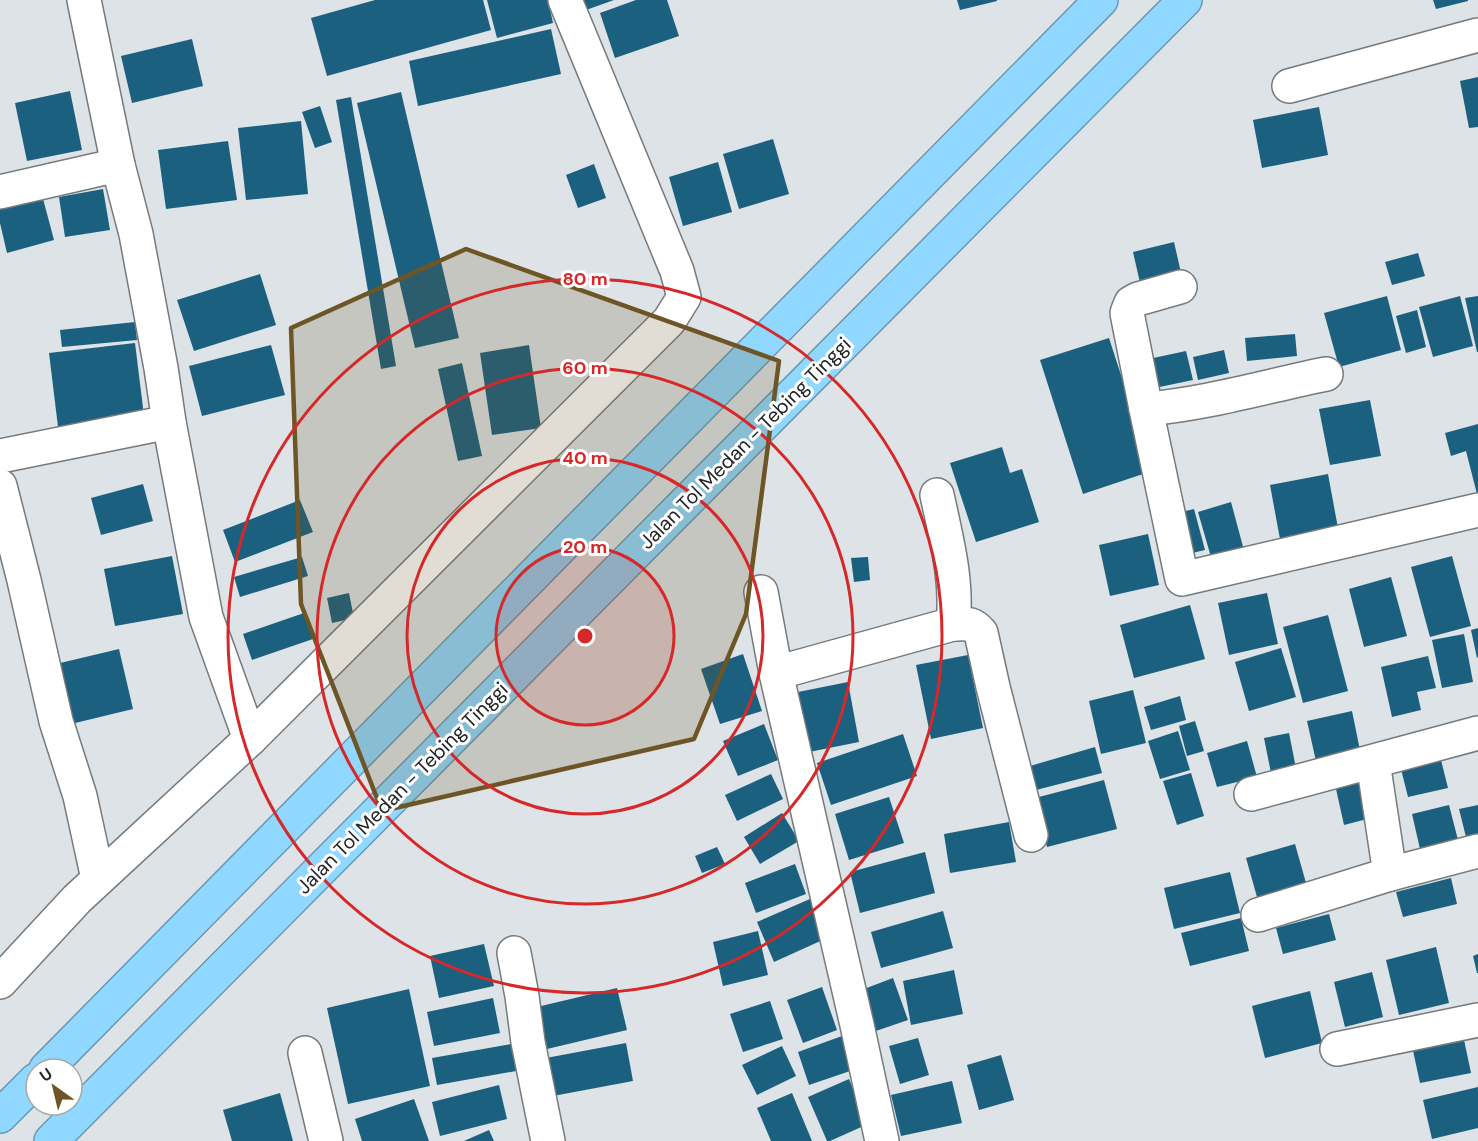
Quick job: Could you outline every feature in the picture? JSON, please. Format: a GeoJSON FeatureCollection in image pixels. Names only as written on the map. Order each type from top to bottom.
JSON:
{"type":"FeatureCollection","features":[{"type":"Feature","properties":{"kind":"highway"},"geometry":{"type":"LineString","coordinates":[[58,1057],[1101,0]]}},
{"type":"Feature","properties":{"kind":"highway","name":"Jalan Tol Medan - Tebing Tinggi"},"geometry":{"type":"LineString","coordinates":[[51,1141],[1185,0]]}},
{"type":"Feature","properties":{"kind":"highway"},"geometry":{"type":"LineString","coordinates":[[0,1116],[24,1092]]}},
{"type":"Feature","properties":{"kind":"street"},"geometry":{"type":"LineString","coordinates":[[84,0],[118,165],[136,234],[206,617],[250,739]]}},
{"type":"Feature","properties":{"kind":"street"},"geometry":{"type":"LineString","coordinates":[[0,982],[77,899],[250,739],[669,321],[684,297],[677,271],[565,0]]}},
{"type":"Feature","properties":{"kind":"street"},"geometry":{"type":"LineString","coordinates":[[1289,86],[1478,35]]}},
{"type":"Feature","properties":{"kind":"street"},"geometry":{"type":"LineString","coordinates":[[0,192],[118,165]]}},
{"type":"Feature","properties":{"kind":"street"},"geometry":{"type":"LineString","coordinates":[[1180,287],[1138,299],[1131,303],[1127,313],[1182,579],[1478,510]]}},
{"type":"Feature","properties":{"kind":"street"},"geometry":{"type":"LineString","coordinates":[[1146,409],[1195,402],[1326,374]]}},
{"type":"Feature","properties":{"kind":"street"},"geometry":{"type":"LineString","coordinates":[[0,456],[169,422]]}},
{"type":"Feature","properties":{"kind":"street"},"geometry":{"type":"LineString","coordinates":[[0,486],[56,721],[80,796],[98,879]]}},
{"type":"Feature","properties":{"kind":"street"},"geometry":{"type":"LineString","coordinates":[[938,495],[949,556],[955,609],[953,624]]}},
{"type":"Feature","properties":{"kind":"street"},"geometry":{"type":"LineString","coordinates":[[761,592],[776,673],[882,1141]]}},
{"type":"Feature","properties":{"kind":"street"},"geometry":{"type":"LineString","coordinates":[[776,673],[953,624],[971,624],[981,633],[1031,836]]}},
{"type":"Feature","properties":{"kind":"street"},"geometry":{"type":"LineString","coordinates":[[1251,794],[1478,733]]}},
{"type":"Feature","properties":{"kind":"street"},"geometry":{"type":"LineString","coordinates":[[1373,762],[1390,874]]}},
{"type":"Feature","properties":{"kind":"street"},"geometry":{"type":"LineString","coordinates":[[1258,915],[1390,874],[1478,851]]}},
{"type":"Feature","properties":{"kind":"street"},"geometry":{"type":"LineString","coordinates":[[514,953],[528,1042],[548,1141]]}},
{"type":"Feature","properties":{"kind":"street"},"geometry":{"type":"LineString","coordinates":[[1337,1049],[1478,1020]]}},
{"type":"Feature","properties":{"kind":"street"},"geometry":{"type":"LineString","coordinates":[[305,1053],[326,1141]]}},
{"type":"Feature","properties":{"kind":"highlighted area"},"geometry":{"type":"Polygon","coordinates":[[[466,249],[779,361],[746,614],[694,739],[382,811],[301,604],[291,328],[466,249]]]}},
{"type":"Feature","properties":{"kind":"building"},"geometry":{"type":"Polygon","coordinates":[[[375,0],[483,0],[491,30],[327,76],[311,18],[375,0]]]}},
{"type":"Feature","properties":{"kind":"building"},"geometry":{"type":"Polygon","coordinates":[[[487,0],[548,0],[553,23],[497,38],[487,0]]]}},
{"type":"Feature","properties":{"kind":"building"},"geometry":{"type":"Polygon","coordinates":[[[582,0],[614,0],[586,10],[582,0]]]}},
{"type":"Feature","properties":{"kind":"building"},"geometry":{"type":"Polygon","coordinates":[[[636,0],[667,0],[679,36],[615,58],[600,13],[636,0]]]}},
{"type":"Feature","properties":{"kind":"building"},"geometry":{"type":"Polygon","coordinates":[[[957,0],[997,0],[997,1],[960,10],[957,0]]]}},
{"type":"Feature","properties":{"kind":"building"},"geometry":{"type":"Polygon","coordinates":[[[1433,0],[1468,0],[1468,1],[1436,9],[1433,0]]]}},
{"type":"Feature","properties":{"kind":"building"},"geometry":{"type":"Polygon","coordinates":[[[551,29],[561,74],[418,106],[409,61],[551,29]]]}},
{"type":"Feature","properties":{"kind":"building"},"geometry":{"type":"Polygon","coordinates":[[[192,39],[203,86],[132,103],[121,56],[192,39]]]}},
{"type":"Feature","properties":{"kind":"building"},"geometry":{"type":"Polygon","coordinates":[[[1478,77],[1478,127],[1469,128],[1460,81],[1478,77]]]}},
{"type":"Feature","properties":{"kind":"building"},"geometry":{"type":"Polygon","coordinates":[[[70,91],[82,150],[27,161],[15,103],[70,91]]]}},
{"type":"Feature","properties":{"kind":"building"},"geometry":{"type":"Polygon","coordinates":[[[401,92],[459,338],[415,348],[357,103],[401,92]]]}},
{"type":"Feature","properties":{"kind":"building"},"geometry":{"type":"Polygon","coordinates":[[[351,97],[396,366],[381,369],[336,100],[351,97]]]}},
{"type":"Feature","properties":{"kind":"building"},"geometry":{"type":"Polygon","coordinates":[[[320,106],[332,142],[315,148],[302,112],[320,106]]]}},
{"type":"Feature","properties":{"kind":"building"},"geometry":{"type":"Polygon","coordinates":[[[1319,107],[1328,155],[1262,168],[1253,120],[1319,107]]]}},
{"type":"Feature","properties":{"kind":"building"},"geometry":{"type":"Polygon","coordinates":[[[301,121],[308,194],[246,200],[238,128],[301,121]]]}},
{"type":"Feature","properties":{"kind":"building"},"geometry":{"type":"Polygon","coordinates":[[[773,139],[789,194],[739,209],[723,154],[773,139]]]}},
{"type":"Feature","properties":{"kind":"building"},"geometry":{"type":"Polygon","coordinates":[[[228,141],[237,200],[166,209],[158,150],[228,141]]]}},
{"type":"Feature","properties":{"kind":"building"},"geometry":{"type":"Polygon","coordinates":[[[718,162],[732,212],[683,226],[669,177],[718,162]]]}},
{"type":"Feature","properties":{"kind":"building"},"geometry":{"type":"Polygon","coordinates":[[[594,164],[606,198],[578,208],[566,175],[594,164]]]}},
{"type":"Feature","properties":{"kind":"building"},"geometry":{"type":"Polygon","coordinates":[[[103,189],[110,230],[65,237],[59,197],[103,189]]]}},
{"type":"Feature","properties":{"kind":"building"},"geometry":{"type":"Polygon","coordinates":[[[42,195],[54,240],[7,253],[0,223],[0,206],[42,195]]]}},
{"type":"Feature","properties":{"kind":"building"},"geometry":{"type":"Polygon","coordinates":[[[1174,242],[1182,277],[1141,287],[1133,252],[1174,242]]]}},
{"type":"Feature","properties":{"kind":"building"},"geometry":{"type":"Polygon","coordinates":[[[1418,253],[1425,276],[1392,285],[1385,262],[1418,253]]]}},
{"type":"Feature","properties":{"kind":"building"},"geometry":{"type":"Polygon","coordinates":[[[260,274],[276,325],[194,351],[177,300],[260,274]]]}},
{"type":"Feature","properties":{"kind":"building"},"geometry":{"type":"Polygon","coordinates":[[[1387,296],[1401,350],[1339,367],[1324,313],[1387,296]]]}},
{"type":"Feature","properties":{"kind":"building"},"geometry":{"type":"Polygon","coordinates":[[[1460,296],[1473,346],[1433,357],[1419,307],[1460,296]]]}},
{"type":"Feature","properties":{"kind":"building"},"geometry":{"type":"Polygon","coordinates":[[[1478,296],[1478,352],[1477,352],[1465,298],[1478,296]]]}},
{"type":"Feature","properties":{"kind":"building"},"geometry":{"type":"Polygon","coordinates":[[[1417,310],[1426,347],[1406,353],[1396,316],[1417,310]]]}},
{"type":"Feature","properties":{"kind":"building"},"geometry":{"type":"Polygon","coordinates":[[[135,322],[137,340],[62,347],[60,330],[135,322]]]}},
{"type":"Feature","properties":{"kind":"building"},"geometry":{"type":"Polygon","coordinates":[[[1295,334],[1297,356],[1247,361],[1245,338],[1295,334]]]}},
{"type":"Feature","properties":{"kind":"building"},"geometry":{"type":"Polygon","coordinates":[[[1109,338],[1152,471],[1083,494],[1040,360],[1109,338]]]}},
{"type":"Feature","properties":{"kind":"building"},"geometry":{"type":"Polygon","coordinates":[[[135,343],[145,424],[59,435],[49,353],[135,343]]]}},
{"type":"Feature","properties":{"kind":"building"},"geometry":{"type":"Polygon","coordinates":[[[271,345],[285,395],[202,416],[189,366],[271,345]]]}},
{"type":"Feature","properties":{"kind":"building"},"geometry":{"type":"Polygon","coordinates":[[[529,345],[541,428],[492,435],[480,353],[529,345]]]}},
{"type":"Feature","properties":{"kind":"building"},"geometry":{"type":"Polygon","coordinates":[[[1224,350],[1229,373],[1198,380],[1193,357],[1224,350]]]}},
{"type":"Feature","properties":{"kind":"building"},"geometry":{"type":"Polygon","coordinates":[[[1186,351],[1193,380],[1150,389],[1144,360],[1186,351]]]}},
{"type":"Feature","properties":{"kind":"building"},"geometry":{"type":"Polygon","coordinates":[[[462,363],[482,456],[458,461],[438,369],[462,363]]]}},
{"type":"Feature","properties":{"kind":"building"},"geometry":{"type":"Polygon","coordinates":[[[1370,400],[1381,456],[1330,465],[1319,409],[1370,400]]]}},
{"type":"Feature","properties":{"kind":"building"},"geometry":{"type":"Polygon","coordinates":[[[1478,424],[1477,494],[1466,451],[1451,456],[1445,433],[1478,424]]]}},
{"type":"Feature","properties":{"kind":"building"},"geometry":{"type":"Polygon","coordinates":[[[1002,447],[1010,473],[1022,469],[1039,522],[976,542],[950,463],[1002,447]]]}},
{"type":"Feature","properties":{"kind":"building"},"geometry":{"type":"Polygon","coordinates":[[[1328,474],[1340,539],[1282,550],[1270,485],[1328,474]]]}},
{"type":"Feature","properties":{"kind":"building"},"geometry":{"type":"Polygon","coordinates":[[[143,484],[153,521],[101,535],[91,498],[143,484]]]}},
{"type":"Feature","properties":{"kind":"building"},"geometry":{"type":"Polygon","coordinates":[[[300,500],[313,532],[235,562],[223,530],[300,500]]]}},
{"type":"Feature","properties":{"kind":"building"},"geometry":{"type":"Polygon","coordinates":[[[1231,502],[1245,554],[1213,564],[1198,512],[1231,502]]]}},
{"type":"Feature","properties":{"kind":"building"},"geometry":{"type":"Polygon","coordinates":[[[1194,509],[1205,550],[1188,554],[1177,513],[1194,509]]]}},
{"type":"Feature","properties":{"kind":"building"},"geometry":{"type":"Polygon","coordinates":[[[1148,534],[1159,585],[1110,596],[1099,545],[1148,534]]]}},
{"type":"Feature","properties":{"kind":"building"},"geometry":{"type":"Polygon","coordinates":[[[172,556],[183,614],[115,626],[104,569],[172,556]]]}},
{"type":"Feature","properties":{"kind":"building"},"geometry":{"type":"Polygon","coordinates":[[[1452,556],[1471,626],[1430,637],[1411,567],[1452,556]]]}},
{"type":"Feature","properties":{"kind":"building"},"geometry":{"type":"Polygon","coordinates":[[[302,557],[308,576],[240,597],[234,577],[302,557]]]}},
{"type":"Feature","properties":{"kind":"building"},"geometry":{"type":"Polygon","coordinates":[[[868,557],[870,580],[854,582],[851,558],[868,557]]]}},
{"type":"Feature","properties":{"kind":"building"},"geometry":{"type":"Polygon","coordinates":[[[1391,577],[1407,636],[1364,647],[1349,589],[1391,577]]]}},
{"type":"Feature","properties":{"kind":"building"},"geometry":{"type":"Polygon","coordinates":[[[349,593],[354,618],[332,623],[327,598],[349,593]]]}},
{"type":"Feature","properties":{"kind":"building"},"geometry":{"type":"Polygon","coordinates":[[[1267,593],[1278,644],[1229,655],[1218,603],[1267,593]]]}},
{"type":"Feature","properties":{"kind":"building"},"geometry":{"type":"Polygon","coordinates":[[[1190,605],[1205,659],[1134,678],[1120,625],[1190,605]]]}},
{"type":"Feature","properties":{"kind":"building"},"geometry":{"type":"Polygon","coordinates":[[[304,613],[313,639],[252,660],[243,634],[304,613]]]}},
{"type":"Feature","properties":{"kind":"building"},"geometry":{"type":"Polygon","coordinates":[[[1328,615],[1348,691],[1303,703],[1283,627],[1328,615]]]}},
{"type":"Feature","properties":{"kind":"building"},"geometry":{"type":"Polygon","coordinates":[[[1478,628],[1478,657],[1477,658],[1471,630],[1478,628]]]}},
{"type":"Feature","properties":{"kind":"building"},"geometry":{"type":"Polygon","coordinates":[[[1464,634],[1473,682],[1442,688],[1432,640],[1464,634]]]}},
{"type":"Feature","properties":{"kind":"building"},"geometry":{"type":"Polygon","coordinates":[[[1281,648],[1296,697],[1249,711],[1235,662],[1281,648]]]}},
{"type":"Feature","properties":{"kind":"building"},"geometry":{"type":"Polygon","coordinates":[[[119,649],[133,709],[71,724],[56,664],[119,649]]]}},
{"type":"Feature","properties":{"kind":"building"},"geometry":{"type":"Polygon","coordinates":[[[743,654],[762,711],[720,724],[701,669],[743,654]]]}},
{"type":"Feature","properties":{"kind":"building"},"geometry":{"type":"Polygon","coordinates":[[[968,655],[983,728],[931,739],[916,665],[968,655]]]}},
{"type":"Feature","properties":{"kind":"building"},"geometry":{"type":"Polygon","coordinates":[[[1428,656],[1436,688],[1417,692],[1421,710],[1392,717],[1381,667],[1428,656]]]}},
{"type":"Feature","properties":{"kind":"building"},"geometry":{"type":"Polygon","coordinates":[[[848,682],[859,742],[809,752],[798,692],[848,682]]]}},
{"type":"Feature","properties":{"kind":"building"},"geometry":{"type":"Polygon","coordinates":[[[1133,690],[1146,743],[1101,754],[1089,701],[1133,690]]]}},
{"type":"Feature","properties":{"kind":"building"},"geometry":{"type":"Polygon","coordinates":[[[1180,696],[1186,720],[1151,730],[1144,707],[1180,696]]]}},
{"type":"Feature","properties":{"kind":"building"},"geometry":{"type":"Polygon","coordinates":[[[1352,711],[1362,760],[1318,770],[1307,721],[1352,711]]]}},
{"type":"Feature","properties":{"kind":"building"},"geometry":{"type":"Polygon","coordinates":[[[1195,721],[1204,751],[1187,756],[1179,726],[1195,721]]]}},
{"type":"Feature","properties":{"kind":"building"},"geometry":{"type":"Polygon","coordinates":[[[764,724],[778,760],[738,776],[723,741],[764,724]]]}},
{"type":"Feature","properties":{"kind":"building"},"geometry":{"type":"Polygon","coordinates":[[[1178,731],[1190,770],[1160,779],[1148,741],[1178,731]]]}},
{"type":"Feature","properties":{"kind":"building"},"geometry":{"type":"Polygon","coordinates":[[[1289,733],[1298,778],[1273,783],[1264,738],[1289,733]]]}},
{"type":"Feature","properties":{"kind":"building"},"geometry":{"type":"Polygon","coordinates":[[[903,734],[917,776],[831,805],[817,763],[903,734]]]}},
{"type":"Feature","properties":{"kind":"building"},"geometry":{"type":"Polygon","coordinates":[[[1247,741],[1257,777],[1217,787],[1207,753],[1247,741]]]}},
{"type":"Feature","properties":{"kind":"building"},"geometry":{"type":"Polygon","coordinates":[[[1095,747],[1102,773],[1036,790],[1030,766],[1095,747]]]}},
{"type":"Feature","properties":{"kind":"building"},"geometry":{"type":"Polygon","coordinates":[[[1440,756],[1448,788],[1408,797],[1400,765],[1440,756]]]}},
{"type":"Feature","properties":{"kind":"building"},"geometry":{"type":"Polygon","coordinates":[[[1191,773],[1204,816],[1177,825],[1163,781],[1191,773]]]}},
{"type":"Feature","properties":{"kind":"building"},"geometry":{"type":"Polygon","coordinates":[[[771,774],[783,799],[737,821],[725,795],[771,774]]]}},
{"type":"Feature","properties":{"kind":"building"},"geometry":{"type":"Polygon","coordinates":[[[1104,780],[1117,829],[1047,847],[1035,798],[1104,780]]]}},
{"type":"Feature","properties":{"kind":"building"},"geometry":{"type":"Polygon","coordinates":[[[1370,780],[1379,816],[1344,825],[1336,789],[1370,780]]]}},
{"type":"Feature","properties":{"kind":"building"},"geometry":{"type":"Polygon","coordinates":[[[889,797],[904,843],[849,860],[835,814],[889,797]]]}},
{"type":"Feature","properties":{"kind":"building"},"geometry":{"type":"Polygon","coordinates":[[[1449,805],[1458,840],[1420,849],[1412,814],[1449,805]]]}},
{"type":"Feature","properties":{"kind":"building"},"geometry":{"type":"Polygon","coordinates":[[[1478,805],[1478,838],[1467,841],[1459,809],[1478,805]]]}},
{"type":"Feature","properties":{"kind":"building"},"geometry":{"type":"Polygon","coordinates":[[[782,813],[799,841],[760,864],[744,837],[782,813]]]}},
{"type":"Feature","properties":{"kind":"building"},"geometry":{"type":"Polygon","coordinates":[[[1009,822],[1016,862],[950,873],[944,834],[1009,822]]]}},
{"type":"Feature","properties":{"kind":"building"},"geometry":{"type":"Polygon","coordinates":[[[1295,844],[1308,890],[1259,904],[1246,858],[1295,844]]]}},
{"type":"Feature","properties":{"kind":"building"},"geometry":{"type":"Polygon","coordinates":[[[717,847],[725,864],[702,873],[695,856],[717,847]]]}},
{"type":"Feature","properties":{"kind":"building"},"geometry":{"type":"Polygon","coordinates":[[[925,852],[935,893],[860,913],[850,872],[925,852]]]}},
{"type":"Feature","properties":{"kind":"building"},"geometry":{"type":"Polygon","coordinates":[[[795,864],[806,894],[756,913],[745,883],[795,864]]]}},
{"type":"Feature","properties":{"kind":"building"},"geometry":{"type":"Polygon","coordinates":[[[1230,872],[1240,913],[1174,929],[1164,888],[1230,872]]]}},
{"type":"Feature","properties":{"kind":"building"},"geometry":{"type":"Polygon","coordinates":[[[1451,878],[1457,904],[1403,917],[1396,892],[1451,878]]]}},
{"type":"Feature","properties":{"kind":"building"},"geometry":{"type":"Polygon","coordinates":[[[810,899],[827,938],[774,962],[757,922],[810,899]]]}},
{"type":"Feature","properties":{"kind":"building"},"geometry":{"type":"Polygon","coordinates":[[[943,911],[953,948],[881,968],[871,932],[943,911]]]}},
{"type":"Feature","properties":{"kind":"building"},"geometry":{"type":"Polygon","coordinates":[[[1329,914],[1336,940],[1283,954],[1276,928],[1329,914]]]}},
{"type":"Feature","properties":{"kind":"building"},"geometry":{"type":"Polygon","coordinates":[[[1241,918],[1249,951],[1190,966],[1181,933],[1241,918]]]}},
{"type":"Feature","properties":{"kind":"building"},"geometry":{"type":"Polygon","coordinates":[[[758,931],[768,975],[723,986],[713,942],[758,931]]]}},
{"type":"Feature","properties":{"kind":"building"},"geometry":{"type":"Polygon","coordinates":[[[484,944],[494,986],[439,998],[430,956],[484,944]]]}},
{"type":"Feature","properties":{"kind":"building"},"geometry":{"type":"Polygon","coordinates":[[[1436,947],[1449,1003],[1399,1015],[1386,960],[1436,947]]]}},
{"type":"Feature","properties":{"kind":"building"},"geometry":{"type":"Polygon","coordinates":[[[1478,954],[1478,973],[1477,973],[1473,956],[1478,954]]]}},
{"type":"Feature","properties":{"kind":"building"},"geometry":{"type":"Polygon","coordinates":[[[954,970],[963,1014],[911,1025],[903,981],[954,970]]]}},
{"type":"Feature","properties":{"kind":"building"},"geometry":{"type":"Polygon","coordinates":[[[1372,972],[1383,1017],[1345,1027],[1334,982],[1372,972]]]}},
{"type":"Feature","properties":{"kind":"building"},"geometry":{"type":"Polygon","coordinates":[[[893,978],[908,1020],[870,1033],[856,992],[893,978]]]}},
{"type":"Feature","properties":{"kind":"building"},"geometry":{"type":"Polygon","coordinates":[[[822,987],[837,1030],[803,1043],[787,1000],[822,987]]]}},
{"type":"Feature","properties":{"kind":"building"},"geometry":{"type":"Polygon","coordinates":[[[617,988],[627,1030],[547,1049],[537,1007],[617,988]]]}},
{"type":"Feature","properties":{"kind":"building"},"geometry":{"type":"Polygon","coordinates":[[[409,989],[430,1086],[348,1104],[327,1008],[409,989]]]}},
{"type":"Feature","properties":{"kind":"building"},"geometry":{"type":"Polygon","coordinates":[[[1310,991],[1322,1043],[1265,1058],[1252,1006],[1310,991]]]}},
{"type":"Feature","properties":{"kind":"building"},"geometry":{"type":"Polygon","coordinates":[[[493,998],[500,1033],[434,1046],[427,1012],[493,998]]]}},
{"type":"Feature","properties":{"kind":"building"},"geometry":{"type":"Polygon","coordinates":[[[770,1001],[783,1039],[743,1052],[730,1014],[770,1001]]]}},
{"type":"Feature","properties":{"kind":"building"},"geometry":{"type":"Polygon","coordinates":[[[1463,1035],[1471,1073],[1420,1083],[1412,1046],[1463,1035]]]}},
{"type":"Feature","properties":{"kind":"building"},"geometry":{"type":"Polygon","coordinates":[[[842,1036],[853,1070],[809,1085],[798,1052],[842,1036]]]}},
{"type":"Feature","properties":{"kind":"building"},"geometry":{"type":"Polygon","coordinates":[[[918,1038],[929,1075],[900,1084],[889,1046],[918,1038]]]}},
{"type":"Feature","properties":{"kind":"building"},"geometry":{"type":"Polygon","coordinates":[[[626,1043],[633,1081],[553,1096],[546,1058],[626,1043]]]}},
{"type":"Feature","properties":{"kind":"building"},"geometry":{"type":"Polygon","coordinates":[[[511,1044],[516,1071],[437,1085],[432,1058],[511,1044]]]}},
{"type":"Feature","properties":{"kind":"building"},"geometry":{"type":"Polygon","coordinates":[[[782,1046],[796,1076],[757,1095],[742,1065],[782,1046]]]}},
{"type":"Feature","properties":{"kind":"building"},"geometry":{"type":"Polygon","coordinates":[[[1001,1055],[1014,1100],[979,1110],[967,1065],[1001,1055]]]}},
{"type":"Feature","properties":{"kind":"building"},"geometry":{"type":"Polygon","coordinates":[[[849,1079],[868,1124],[827,1141],[808,1097],[849,1079]]]}},
{"type":"Feature","properties":{"kind":"building"},"geometry":{"type":"Polygon","coordinates":[[[952,1081],[962,1123],[901,1136],[891,1095],[952,1081]]]}},
{"type":"Feature","properties":{"kind":"building"},"geometry":{"type":"Polygon","coordinates":[[[499,1085],[507,1119],[440,1136],[432,1102],[499,1085]]]}},
{"type":"Feature","properties":{"kind":"building"},"geometry":{"type":"Polygon","coordinates":[[[1478,1087],[1478,1128],[1432,1139],[1423,1100],[1478,1087]]]}},
{"type":"Feature","properties":{"kind":"building"},"geometry":{"type":"Polygon","coordinates":[[[280,1093],[293,1141],[232,1141],[223,1110],[280,1093]]]}},
{"type":"Feature","properties":{"kind":"building"},"geometry":{"type":"Polygon","coordinates":[[[792,1093],[812,1141],[771,1141],[757,1108],[792,1093]]]}},
{"type":"Feature","properties":{"kind":"building"},"geometry":{"type":"Polygon","coordinates":[[[414,1099],[429,1141],[362,1141],[355,1119],[414,1099]]]}},
{"type":"Feature","properties":{"kind":"building"},"geometry":{"type":"Polygon","coordinates":[[[489,1130],[494,1141],[464,1141],[489,1130]]]}}]}
